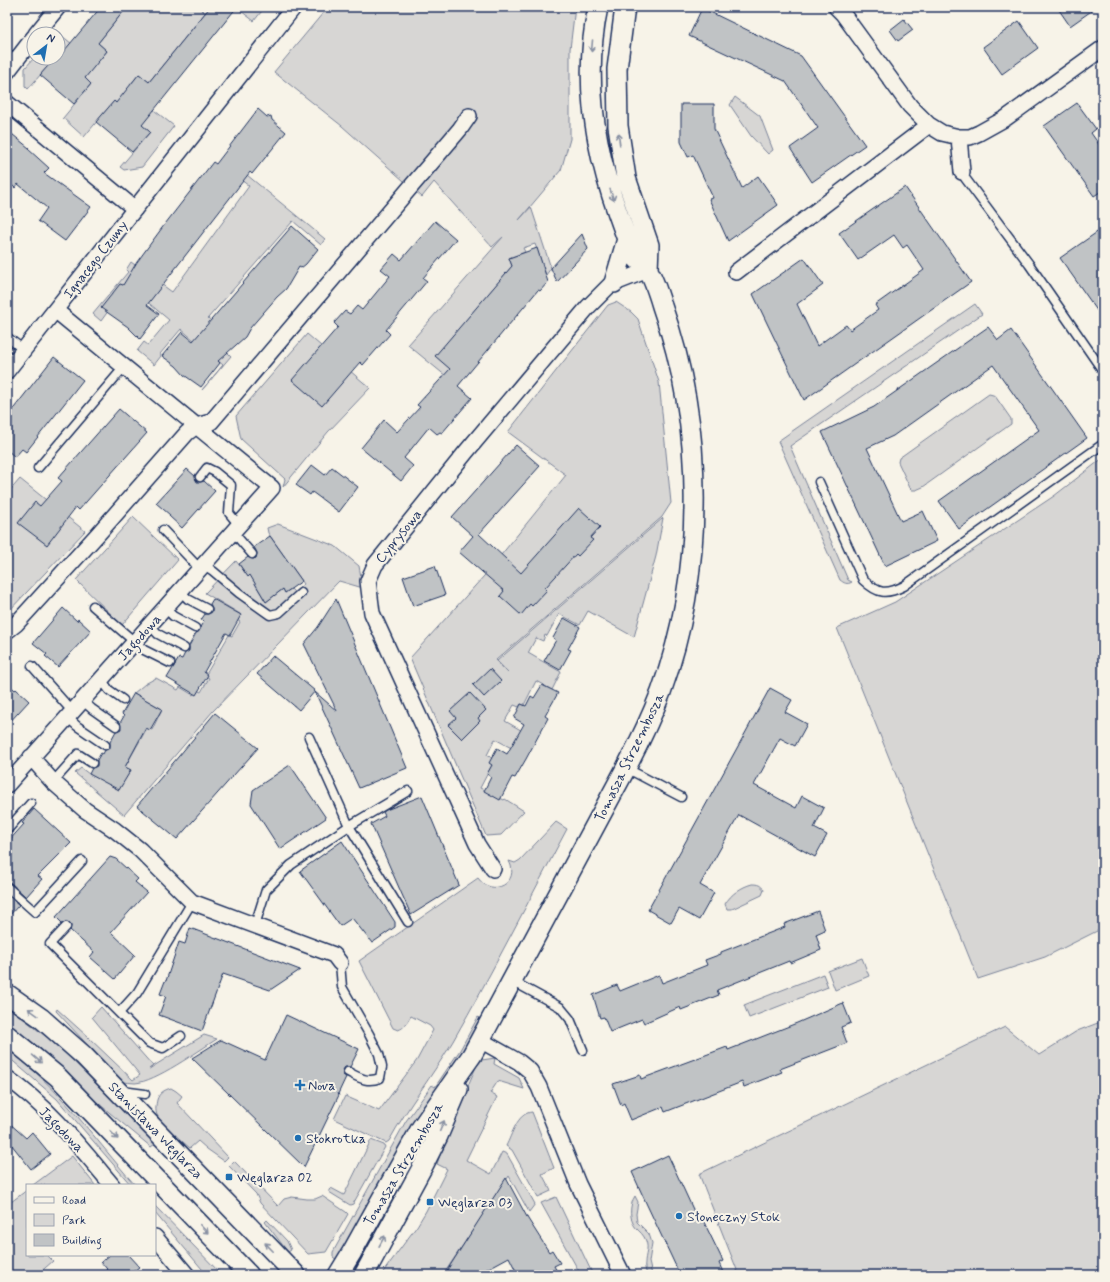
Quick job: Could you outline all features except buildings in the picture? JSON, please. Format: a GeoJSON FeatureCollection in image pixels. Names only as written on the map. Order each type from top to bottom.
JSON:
{"type":"FeatureCollection","features":[{"type":"Feature","properties":{"kind":"street"},"geometry":{"type":"LineString","coordinates":[[43,26],[58,7]]}},
{"type":"Feature","properties":{"kind":"street","name":"Ignacego Czumy"},"geometry":{"type":"LineString","coordinates":[[272,488],[55,310],[294,7]]}},
{"type":"Feature","properties":{"kind":"street","name":"Tomasza Strzembosza"},"geometry":{"type":"LineString","coordinates":[[364,1275],[438,1136],[476,1047],[626,768],[655,707],[670,663],[686,601],[693,537],[694,486],[690,425],[685,389],[676,348],[662,306],[648,270],[635,256],[627,239],[600,155],[593,114],[591,58],[598,7]]}},
{"type":"Feature","properties":{"kind":"street","name":"Tomasza Strzembosza"},"geometry":{"type":"LineString","coordinates":[[625,7],[617,69],[618,126],[626,178],[649,245],[648,270]]}},
{"type":"Feature","properties":{"kind":"street"},"geometry":{"type":"LineString","coordinates":[[836,7],[843,14],[910,106],[929,126],[942,133],[959,137],[970,137],[979,134],[1006,118],[1103,48]]}},
{"type":"Feature","properties":{"kind":"street"},"geometry":{"type":"LineString","coordinates":[[7,72],[26,47]]}},
{"type":"Feature","properties":{"kind":"street"},"geometry":{"type":"LineString","coordinates":[[7,102],[135,209]]}},
{"type":"Feature","properties":{"kind":"street"},"geometry":{"type":"LineString","coordinates":[[7,631],[16,624],[98,534],[187,433],[196,426],[211,422],[460,129],[469,116]]}},
{"type":"Feature","properties":{"kind":"street"},"geometry":{"type":"LineString","coordinates":[[736,272],[929,126]]}},
{"type":"Feature","properties":{"kind":"street"},"geometry":{"type":"LineString","coordinates":[[959,137],[962,172]]}},
{"type":"Feature","properties":{"kind":"street"},"geometry":{"type":"LineString","coordinates":[[614,283],[627,239]]}},
{"type":"Feature","properties":{"kind":"street","name":"Cyprysowa"},"geometry":{"type":"LineString","coordinates":[[493,869],[477,844],[372,613],[368,581],[375,565],[466,452],[578,318],[606,288],[614,283],[648,270]]}},
{"type":"Feature","properties":{"kind":"street"},"geometry":{"type":"LineString","coordinates":[[7,371],[55,310]]}},
{"type":"Feature","properties":{"kind":"street","name":"Jagodowa"},"geometry":{"type":"LineString","coordinates":[[9,778],[31,757],[74,710],[272,488]]}},
{"type":"Feature","properties":{"kind":"street"},"geometry":{"type":"LineString","coordinates":[[31,757],[53,782],[86,810],[140,850],[192,902],[334,955],[340,963]]}},
{"type":"Feature","properties":{"kind":"street","name":"Stanisława Węglarza"},"geometry":{"type":"LineString","coordinates":[[7,994],[41,1018],[83,1055],[296,1275]]}},
{"type":"Feature","properties":{"kind":"street"},"geometry":{"type":"LineString","coordinates":[[7,1035],[58,1077],[249,1275]]}},
{"type":"Feature","properties":{"kind":"street"},"geometry":{"type":"LineString","coordinates":[[476,1047],[520,1062],[530,1071],[539,1087],[578,1184],[623,1275]]}},
{"type":"Feature","properties":{"kind":"street","name":"Tomasza Strzembosza"},"geometry":{"type":"LineString","coordinates":[[338,1275],[421,1128],[476,1047]]}},
{"type":"Feature","properties":{"kind":"street","name":"Jagodowa"},"geometry":{"type":"LineString","coordinates":[[7,1078],[66,1131],[111,1184]]}},
{"type":"Feature","properties":{"kind":"street"},"geometry":{"type":"LineString","coordinates":[[156,1238],[187,1275]]}},
{"type":"Feature","properties":{"kind":"lane"},"geometry":{"type":"LineString","coordinates":[[962,172],[1029,264],[1103,370]]}},
{"type":"Feature","properties":{"kind":"lane"},"geometry":{"type":"LineString","coordinates":[[7,337],[24,350]]}},
{"type":"Feature","properties":{"kind":"lane"},"geometry":{"type":"LineString","coordinates":[[38,468],[124,367]]}},
{"type":"Feature","properties":{"kind":"lane"},"geometry":{"type":"LineString","coordinates":[[819,482],[863,580],[872,589],[883,593],[904,586],[1103,444]]}},
{"type":"Feature","properties":{"kind":"lane"},"geometry":{"type":"LineString","coordinates":[[200,477],[207,468],[215,472],[231,485],[229,513],[236,528],[252,554]]}},
{"type":"Feature","properties":{"kind":"lane"},"geometry":{"type":"LineString","coordinates":[[163,530],[202,567],[213,571],[240,594],[270,615],[279,613],[301,593]]}},
{"type":"Feature","properties":{"kind":"lane"},"geometry":{"type":"LineString","coordinates":[[180,591],[188,599],[207,609]]}},
{"type":"Feature","properties":{"kind":"lane"},"geometry":{"type":"LineString","coordinates":[[93,606],[144,650],[170,662]]}},
{"type":"Feature","properties":{"kind":"lane"},"geometry":{"type":"LineString","coordinates":[[165,608],[173,616],[196,628]]}},
{"type":"Feature","properties":{"kind":"lane"},"geometry":{"type":"LineString","coordinates":[[150,625],[158,634],[184,648]]}},
{"type":"Feature","properties":{"kind":"lane"},"geometry":{"type":"LineString","coordinates":[[32,666],[74,710],[77,726],[105,745]]}},
{"type":"Feature","properties":{"kind":"lane"},"geometry":{"type":"LineString","coordinates":[[101,679],[109,690],[122,700]]}},
{"type":"Feature","properties":{"kind":"lane"},"geometry":{"type":"LineString","coordinates":[[74,710],[92,709],[116,726]]}},
{"type":"Feature","properties":{"kind":"lane"},"geometry":{"type":"LineString","coordinates":[[309,737],[349,826],[408,922]]}},
{"type":"Feature","properties":{"kind":"lane"},"geometry":{"type":"LineString","coordinates":[[53,782],[78,754],[92,763]]}},
{"type":"Feature","properties":{"kind":"lane"},"geometry":{"type":"LineString","coordinates":[[626,768],[681,798]]}},
{"type":"Feature","properties":{"kind":"lane"},"geometry":{"type":"LineString","coordinates":[[255,925],[266,890],[291,865],[349,826],[408,791]]}},
{"type":"Feature","properties":{"kind":"lane"},"geometry":{"type":"LineString","coordinates":[[7,830],[31,803]]}},
{"type":"Feature","properties":{"kind":"lane"},"geometry":{"type":"LineString","coordinates":[[7,887],[35,912],[82,861]]}},
{"type":"Feature","properties":{"kind":"lane"},"geometry":{"type":"LineString","coordinates":[[119,1013],[137,993],[192,902]]}},
{"type":"Feature","properties":{"kind":"lane"},"geometry":{"type":"LineString","coordinates":[[66,927],[50,944],[149,1042],[163,1048],[181,1036]]}},
{"type":"Feature","properties":{"kind":"lane"},"geometry":{"type":"LineString","coordinates":[[340,963],[342,987],[369,1034],[382,1067],[380,1078],[373,1081],[365,1080],[348,1072]]}},
{"type":"Feature","properties":{"kind":"lane"},"geometry":{"type":"LineString","coordinates":[[512,981],[560,1007],[570,1019],[583,1050]]}},
{"type":"Feature","properties":{"kind":"lane"},"geometry":{"type":"LineString","coordinates":[[119,1091],[145,1094]]}},
{"type":"Feature","properties":{"kind":"green space"},"geometry":{"type":"Polygon","coordinates":[[[127,7],[202,7],[201,9],[205,13],[149,82],[139,74],[130,85],[143,95],[140,99],[174,126],[142,167],[124,170],[120,167],[150,132],[114,101],[84,137],[63,118],[91,84],[66,64],[66,39],[83,53],[99,61],[107,51],[98,43],[127,7]]]}},
{"type":"Feature","properties":{"kind":"green space"},"geometry":{"type":"Polygon","coordinates":[[[237,7],[265,7],[254,21],[237,7]]]}},
{"type":"Feature","properties":{"kind":"green space"},"geometry":{"type":"Polygon","coordinates":[[[328,7],[575,7],[570,49],[570,139],[561,170],[519,220],[531,207],[551,268],[546,275],[535,244],[523,248],[525,252],[509,258],[512,266],[436,356],[463,379],[458,386],[408,345],[503,237],[492,247],[434,182],[422,197],[342,126],[274,72],[328,7]]]}},
{"type":"Feature","properties":{"kind":"green space"},"geometry":{"type":"Polygon","coordinates":[[[27,66],[48,66],[28,89],[25,86],[25,68],[27,66]]]}},
{"type":"Feature","properties":{"kind":"green space"},"geometry":{"type":"Polygon","coordinates":[[[735,97],[760,116],[773,150],[768,154],[751,136],[730,105],[735,97]]]}},
{"type":"Feature","properties":{"kind":"green space"},"geometry":{"type":"Polygon","coordinates":[[[225,157],[325,239],[321,245],[293,221],[208,318],[235,342],[227,352],[231,356],[202,390],[223,365],[181,329],[160,354],[161,356],[154,365],[137,351],[144,342],[148,345],[169,320],[127,285],[101,321],[93,314],[128,272],[126,270],[131,262],[172,292],[249,186],[220,164],[225,157]]]}},
{"type":"Feature","properties":{"kind":"green space"},"geometry":{"type":"Polygon","coordinates":[[[616,302],[631,312],[638,319],[659,382],[671,503],[662,517],[496,660],[508,673],[497,661],[663,518],[656,556],[634,637],[588,611],[580,625],[559,614],[547,636],[545,635],[543,641],[536,638],[528,653],[561,672],[552,690],[536,681],[524,705],[521,704],[519,707],[514,705],[505,721],[533,737],[524,755],[495,739],[487,755],[492,758],[492,765],[480,788],[504,800],[505,799],[524,811],[501,835],[486,836],[410,658],[484,576],[566,475],[508,432],[608,305],[616,302]]]}},
{"type":"Feature","properties":{"kind":"green space"},"geometry":{"type":"Polygon","coordinates":[[[975,304],[982,314],[790,446],[848,580],[852,582],[844,583],[840,580],[778,441],[975,304]]]}},
{"type":"Feature","properties":{"kind":"green space"},"geometry":{"type":"Polygon","coordinates":[[[307,334],[370,388],[328,432],[283,487],[285,479],[241,439],[236,416],[307,334]]]}},
{"type":"Feature","properties":{"kind":"green space"},"geometry":{"type":"Polygon","coordinates":[[[989,394],[995,396],[1011,419],[1011,424],[923,487],[912,490],[898,462],[899,458],[989,394]]]}},
{"type":"Feature","properties":{"kind":"green space"},"geometry":{"type":"Polygon","coordinates":[[[1103,458],[1103,928],[1045,957],[978,979],[837,628],[895,602],[1054,496],[1103,458]]]}},
{"type":"Feature","properties":{"kind":"green space"},"geometry":{"type":"Polygon","coordinates":[[[20,479],[85,531],[7,613],[7,494],[20,479]]]}},
{"type":"Feature","properties":{"kind":"green space"},"geometry":{"type":"Polygon","coordinates":[[[133,517],[178,560],[122,625],[76,580],[133,517]]]}},
{"type":"Feature","properties":{"kind":"green space"},"geometry":{"type":"Polygon","coordinates":[[[278,524],[335,546],[359,566],[363,588],[339,581],[213,711],[124,815],[75,773],[81,768],[89,774],[125,779],[131,770],[125,767],[147,728],[152,730],[162,709],[134,693],[145,684],[156,678],[178,690],[180,687],[193,695],[197,690],[201,692],[209,678],[205,676],[229,635],[232,636],[240,622],[237,620],[240,614],[205,593],[236,561],[248,576],[252,574],[257,587],[266,602],[283,589],[285,593],[291,589],[294,592],[304,584],[268,533],[267,528],[278,524]]]}},
{"type":"Feature","properties":{"kind":"green space"},"geometry":{"type":"Polygon","coordinates":[[[556,822],[567,829],[497,962],[453,1041],[404,1115],[389,1141],[386,1143],[334,1119],[345,1096],[379,1111],[417,1060],[433,1030],[430,1026],[411,1016],[402,1028],[398,1030],[393,1028],[359,961],[478,878],[490,887],[503,885],[511,876],[512,869],[509,861],[515,863],[520,860],[556,822]]]}},
{"type":"Feature","properties":{"kind":"green space"},"geometry":{"type":"Polygon","coordinates":[[[752,884],[762,887],[764,890],[762,895],[732,909],[727,909],[725,904],[733,894],[752,884]]]}},
{"type":"Feature","properties":{"kind":"green space"},"geometry":{"type":"Polygon","coordinates":[[[862,958],[869,976],[835,990],[828,971],[862,958]]]}},
{"type":"Feature","properties":{"kind":"green space"},"geometry":{"type":"Polygon","coordinates":[[[823,974],[828,987],[749,1018],[744,1005],[823,974]]]}},
{"type":"Feature","properties":{"kind":"green space"},"geometry":{"type":"Polygon","coordinates":[[[7,1007],[28,1022],[66,1054],[155,1144],[151,1147],[92,1098],[40,1048],[7,1023],[7,1007]]]}},
{"type":"Feature","properties":{"kind":"green space"},"geometry":{"type":"Polygon","coordinates":[[[101,1007],[153,1066],[149,1069],[204,1035],[217,1039],[165,1072],[154,1077],[135,1083],[122,1082],[56,1011],[57,1009],[133,1080],[140,1075],[92,1017],[101,1007]]]}},
{"type":"Feature","properties":{"kind":"green space"},"geometry":{"type":"Polygon","coordinates":[[[478,1017],[481,1019],[467,1044],[337,1260],[333,1257],[333,1252],[406,1121],[432,1085],[435,1087],[460,1050],[478,1017]]]}},
{"type":"Feature","properties":{"kind":"green space"},"geometry":{"type":"Polygon","coordinates":[[[1103,1021],[1103,1275],[739,1275],[699,1174],[1005,1027],[1039,1055],[1077,1031],[1103,1021]]]}},
{"type":"Feature","properties":{"kind":"green space"},"geometry":{"type":"Polygon","coordinates":[[[7,1049],[43,1079],[75,1113],[134,1184],[130,1184],[57,1099],[7,1056],[7,1049]]]}},
{"type":"Feature","properties":{"kind":"green space"},"geometry":{"type":"Polygon","coordinates":[[[495,1058],[494,1064],[519,1078],[524,1089],[498,1081],[490,1093],[497,1097],[466,1160],[491,1174],[502,1152],[507,1154],[535,1204],[529,1212],[509,1176],[443,1275],[381,1275],[417,1226],[447,1169],[437,1164],[447,1134],[476,1067],[482,1060],[495,1058]]]}},
{"type":"Feature","properties":{"kind":"green space"},"geometry":{"type":"Polygon","coordinates":[[[171,1088],[182,1096],[177,1103],[228,1157],[224,1161],[198,1141],[190,1148],[172,1133],[159,1119],[156,1104],[159,1095],[171,1088]]]}},
{"type":"Feature","properties":{"kind":"green space"},"geometry":{"type":"Polygon","coordinates":[[[532,1112],[554,1168],[542,1174],[551,1191],[538,1197],[512,1150],[506,1146],[522,1116],[532,1112]]]}},
{"type":"Feature","properties":{"kind":"green space"},"geometry":{"type":"Polygon","coordinates":[[[371,1140],[384,1145],[385,1147],[353,1204],[350,1205],[329,1192],[329,1190],[331,1188],[344,1195],[371,1140]]]}},
{"type":"Feature","properties":{"kind":"green space"},"geometry":{"type":"Polygon","coordinates":[[[72,1156],[94,1184],[34,1184],[72,1156]]]}},
{"type":"Feature","properties":{"kind":"green space"},"geometry":{"type":"Polygon","coordinates":[[[234,1161],[278,1206],[284,1199],[292,1197],[315,1199],[322,1196],[346,1212],[348,1214],[326,1252],[308,1254],[260,1203],[256,1194],[229,1166],[234,1161]]]}},
{"type":"Feature","properties":{"kind":"green space"},"geometry":{"type":"Polygon","coordinates":[[[26,1191],[26,1256],[48,1256],[53,1261],[37,1275],[7,1275],[7,1205],[26,1191]]]}},
{"type":"Feature","properties":{"kind":"green space"},"geometry":{"type":"Polygon","coordinates":[[[635,1196],[638,1202],[636,1214],[637,1222],[649,1234],[652,1243],[649,1262],[652,1275],[647,1275],[645,1268],[647,1249],[646,1241],[634,1225],[631,1217],[631,1208],[635,1196]]]}},
{"type":"Feature","properties":{"kind":"green space"},"geometry":{"type":"Polygon","coordinates":[[[556,1197],[593,1275],[581,1275],[541,1203],[556,1197]]]}},
{"type":"Feature","properties":{"kind":"green space"},"geometry":{"type":"Polygon","coordinates":[[[156,1207],[222,1275],[207,1275],[156,1214],[156,1207]]]}},
{"type":"Feature","properties":{"kind":"green space"},"geometry":{"type":"Polygon","coordinates":[[[267,1220],[287,1241],[291,1250],[288,1252],[265,1222],[267,1220]]]}},
{"type":"Feature","properties":{"kind":"place","name":"Nova"},"geometry":{"type":"Point","coordinates":[300,1085]}},
{"type":"Feature","properties":{"kind":"place","name":"Stokrotka"},"geometry":{"type":"Point","coordinates":[298,1138]}},
{"type":"Feature","properties":{"kind":"place","name":"Węglarza 02"},"geometry":{"type":"Point","coordinates":[229,1177]}},
{"type":"Feature","properties":{"kind":"place","name":"Węglarza 03"},"geometry":{"type":"Point","coordinates":[430,1202]}},
{"type":"Feature","properties":{"kind":"place","name":"Słoneczny Stok"},"geometry":{"type":"Point","coordinates":[679,1216]}}]}
